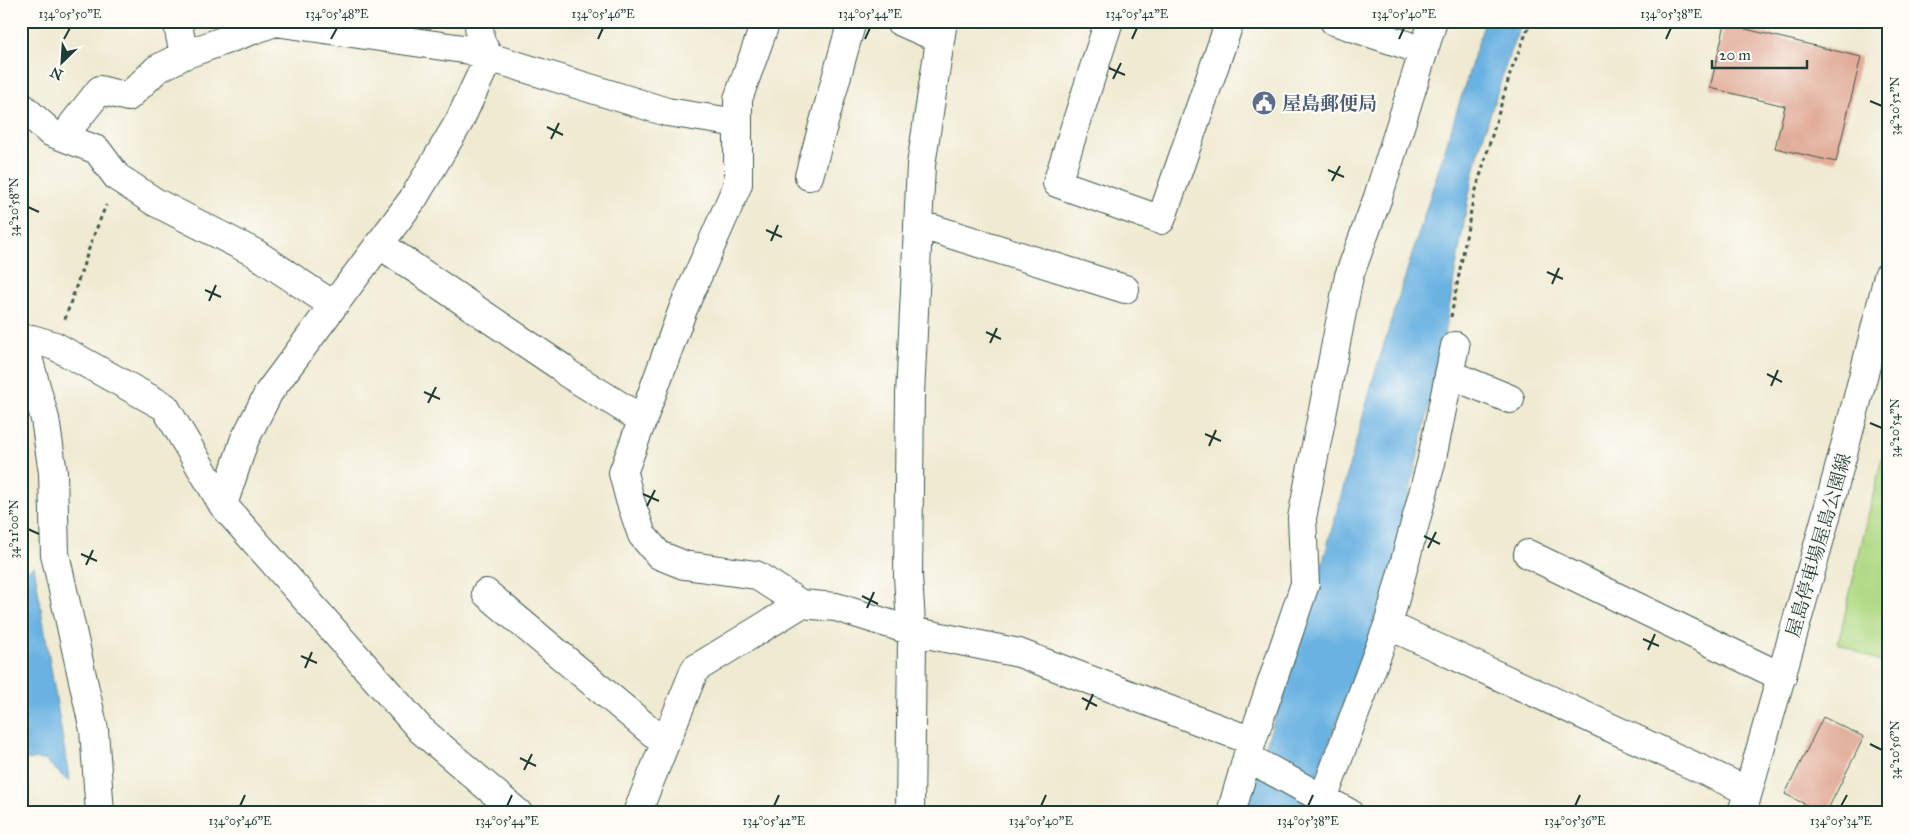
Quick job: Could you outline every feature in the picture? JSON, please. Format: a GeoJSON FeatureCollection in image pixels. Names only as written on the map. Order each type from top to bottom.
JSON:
{"type":"FeatureCollection","features":[{"type":"Feature","properties":{"kind":"street"},"geometry":{"type":"LineString","coordinates":[[177,21],[184,55]]}},
{"type":"Feature","properties":{"kind":"street"},"geometry":{"type":"LineString","coordinates":[[479,21],[480,40],[489,57]]}},
{"type":"Feature","properties":{"kind":"street"},"geometry":{"type":"LineString","coordinates":[[766,21],[738,99],[738,184],[683,308],[624,473],[630,500],[642,535],[659,555],[684,565],[756,575],[801,604],[836,607],[912,630],[1020,653],[1252,753],[1319,797],[1349,813]]}},
{"type":"Feature","properties":{"kind":"street"},"geometry":{"type":"LineString","coordinates":[[809,176],[852,21]]}},
{"type":"Feature","properties":{"kind":"street"},"geometry":{"type":"LineString","coordinates":[[899,21],[942,30],[921,165],[910,395],[908,576],[912,630],[910,813]]}},
{"type":"Feature","properties":{"kind":"street"},"geometry":{"type":"LineString","coordinates":[[1108,21],[1057,183],[1161,220],[1230,21]]}},
{"type":"Feature","properties":{"kind":"street"},"geometry":{"type":"LineString","coordinates":[[1334,21],[1424,51]]}},
{"type":"Feature","properties":{"kind":"street"},"geometry":{"type":"LineString","coordinates":[[1231,813],[1252,753],[1305,584],[1302,518],[1349,276],[1378,197],[1434,21]]}},
{"type":"Feature","properties":{"kind":"street"},"geometry":{"type":"LineString","coordinates":[[67,138],[73,124],[100,90],[128,97],[157,69],[184,55],[275,22],[470,50],[667,112],[738,122]]}},
{"type":"Feature","properties":{"kind":"street"},"geometry":{"type":"LineString","coordinates":[[223,505],[244,441],[269,392],[412,199],[458,122],[489,57]]}},
{"type":"Feature","properties":{"kind":"street"},"geometry":{"type":"LineString","coordinates":[[21,106],[50,132],[97,150],[117,177],[154,202],[255,253],[333,306]]}},
{"type":"Feature","properties":{"kind":"street"},"geometry":{"type":"LineString","coordinates":[[918,224],[1125,289]]}},
{"type":"Feature","properties":{"kind":"street"},"geometry":{"type":"LineString","coordinates":[[379,244],[561,367],[567,373],[643,420]]}},
{"type":"Feature","properties":{"kind":"street","name":"屋島停車場屋島公園線"},"geometry":{"type":"LineString","coordinates":[[1745,806],[1859,400],[1888,276]]}},
{"type":"Feature","properties":{"kind":"street"},"geometry":{"type":"LineString","coordinates":[[100,813],[94,730],[55,554],[53,473],[45,419],[27,354],[32,339],[55,346],[165,407],[223,505],[421,730],[518,813]]}},
{"type":"Feature","properties":{"kind":"street"},"geometry":{"type":"LineString","coordinates":[[1319,797],[1388,625],[1432,463],[1455,346]]}},
{"type":"Feature","properties":{"kind":"street"},"geometry":{"type":"LineString","coordinates":[[1449,374],[1510,399]]}},
{"type":"Feature","properties":{"kind":"street"},"geometry":{"type":"LineString","coordinates":[[1528,554],[1782,677]]}},
{"type":"Feature","properties":{"kind":"street"},"geometry":{"type":"LineString","coordinates":[[486,593],[665,743]]}},
{"type":"Feature","properties":{"kind":"street"},"geometry":{"type":"LineString","coordinates":[[637,813],[694,669],[801,604]]}},
{"type":"Feature","properties":{"kind":"street"},"geometry":{"type":"LineString","coordinates":[[1388,625],[1745,806]]}},
{"type":"Feature","properties":{"kind":"path"},"geometry":{"type":"LineString","coordinates":[[1455,346],[1447,340],[1473,200],[1511,70],[1531,21]]}},
{"type":"Feature","properties":{"kind":"path"},"geometry":{"type":"LineString","coordinates":[[55,346],[92,240],[117,177]]}},
{"type":"Feature","properties":{"kind":"green space"},"geometry":{"type":"Polygon","coordinates":[[[1888,432],[1888,666],[1838,643],[1888,432]]]}},
{"type":"Feature","properties":{"kind":"water"},"geometry":{"type":"Polygon","coordinates":[[[1485,21],[1523,21],[1510,52],[1479,150],[1468,199],[1442,349],[1393,566],[1382,605],[1302,813],[1244,813],[1311,605],[1374,376],[1485,21]]]}},
{"type":"Feature","properties":{"kind":"water"},"geometry":{"type":"Polygon","coordinates":[[[34,566],[70,783],[45,760],[21,759],[21,576],[34,566]]]}},
{"type":"Feature","properties":{"kind":"building"},"geometry":{"type":"Polygon","coordinates":[[[1725,24],[1861,57],[1836,162],[1775,148],[1785,106],[1710,88],[1725,24]]]}},
{"type":"Feature","properties":{"kind":"building"},"geometry":{"type":"Polygon","coordinates":[[[1823,717],[1864,737],[1826,813],[1822,813],[1785,794],[1823,717]]]}},
{"type":"Feature","properties":{"kind":"place","name":"屋島郵便局"},"geometry":{"type":"Point","coordinates":[1264,103]}}]}
